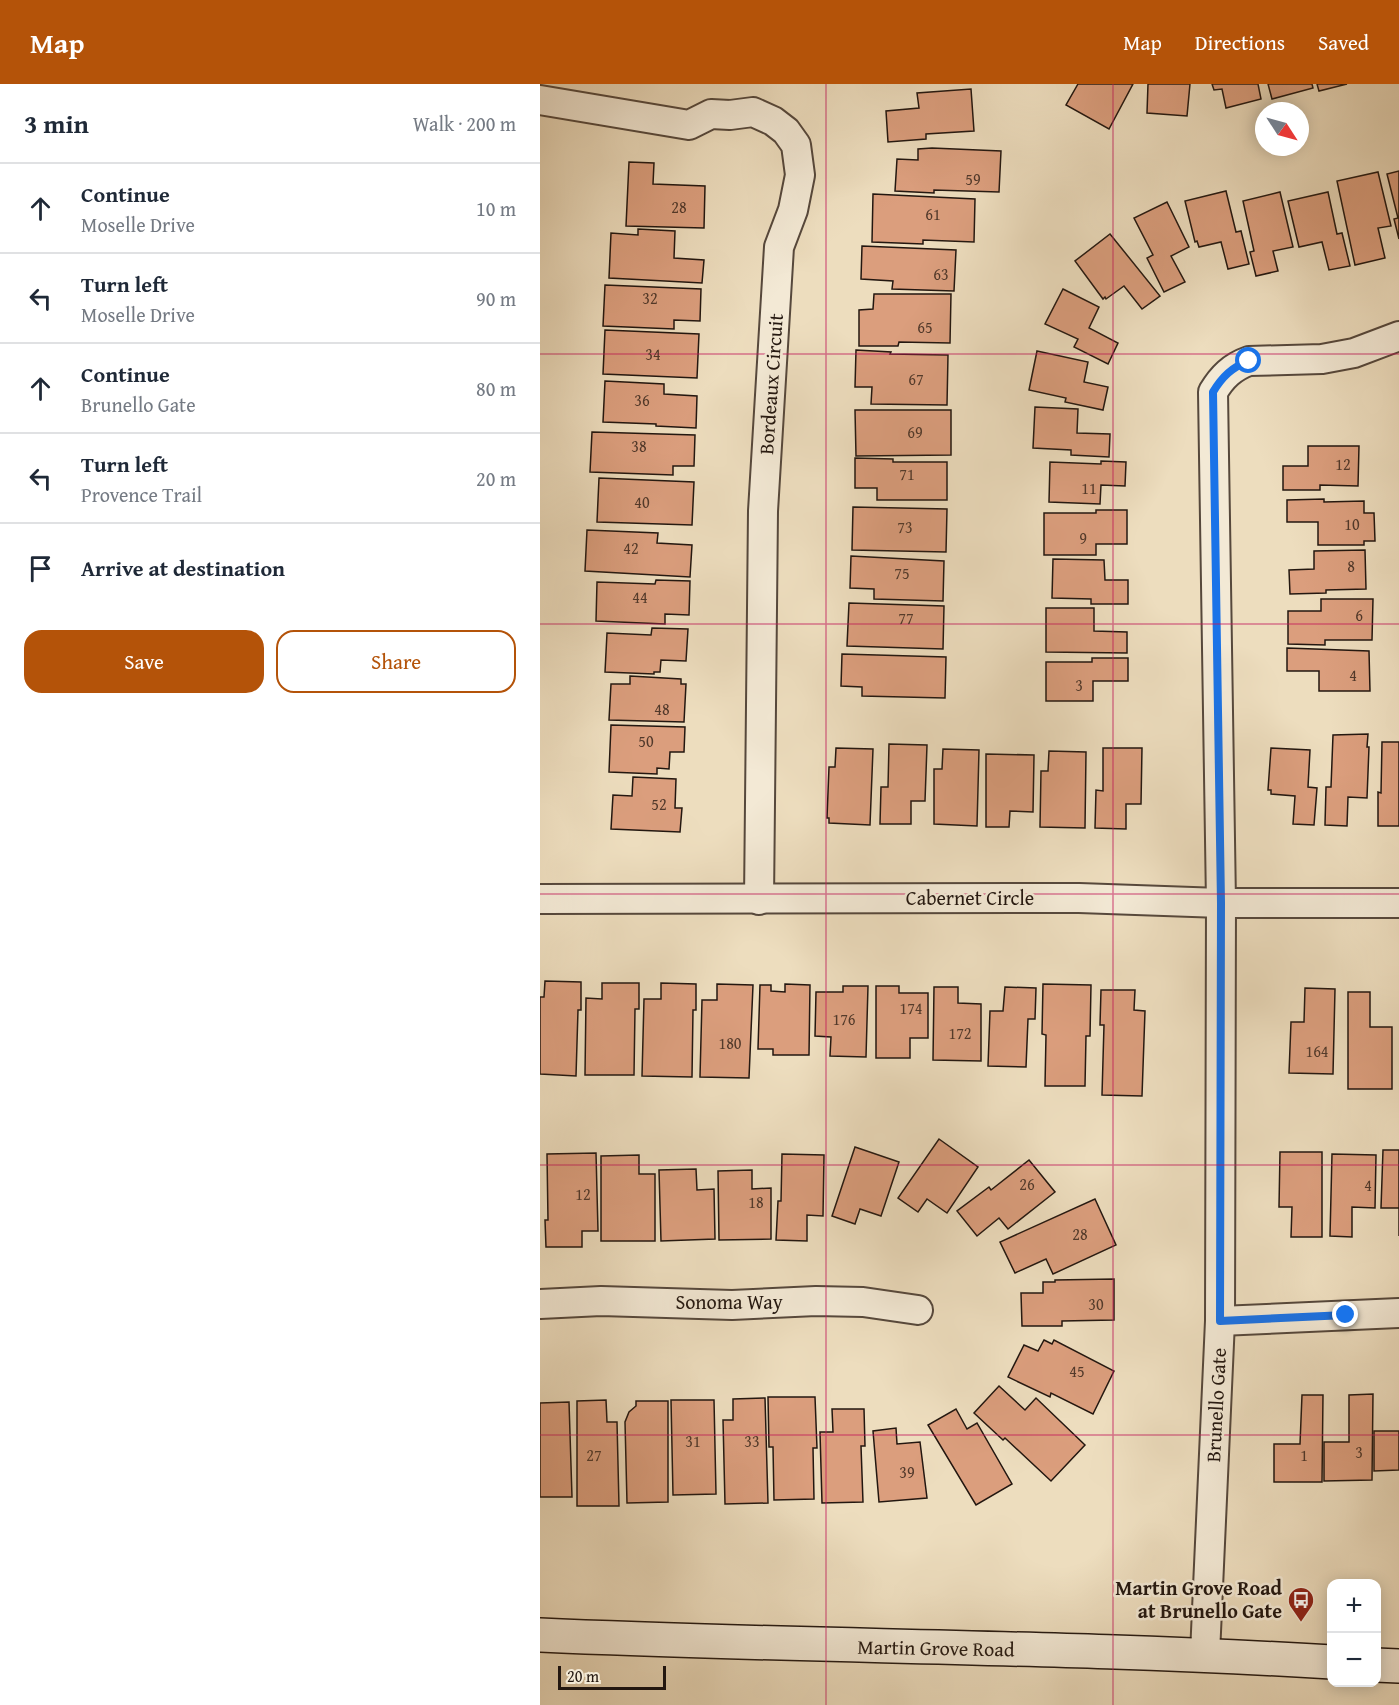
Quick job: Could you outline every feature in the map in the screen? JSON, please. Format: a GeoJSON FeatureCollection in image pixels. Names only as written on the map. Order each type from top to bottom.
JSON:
{"type":"FeatureCollection","features":[{"type":"Feature","properties":{"kind":"main road","name":"Martin Grove Road"},"geometry":{"type":"LineString","coordinates":[[540,1635],[668,1641],[1205,1654],[1327,1662]]}},
{"type":"Feature","properties":{"kind":"main road"},"geometry":{"type":"LineString","coordinates":[[1381,1665],[1399,1666]]}},
{"type":"Feature","properties":{"kind":"street","name":"Bordeaux Circuit"},"geometry":{"type":"LineString","coordinates":[[540,100],[689,125],[711,114],[730,116],[753,112],[773,121],[786,131],[796,145],[800,175],[793,210],[779,247],[763,511],[759,900]]}},
{"type":"Feature","properties":{"kind":"street","name":"Brunello Gate"},"geometry":{"type":"LineString","coordinates":[[1205,1654],[1220,1321],[1221,903],[1213,392],[1222,377],[1239,364],[1249,361],[1322,359],[1354,353],[1399,336]]}},
{"type":"Feature","properties":{"kind":"street","name":"Cabernet Circle"},"geometry":{"type":"LineString","coordinates":[[540,899],[1079,898],[1221,903],[1399,903]]}},
{"type":"Feature","properties":{"kind":"street","name":"Sonoma Way"},"geometry":{"type":"LineString","coordinates":[[540,1304],[601,1300],[732,1305],[816,1301],[863,1302],[918,1310]]}},
{"type":"Feature","properties":{"kind":"street"},"geometry":{"type":"LineString","coordinates":[[1220,1321],[1399,1313]]}},
{"type":"Feature","properties":{"kind":"building"},"geometry":{"type":"Polygon","coordinates":[[[1078,84],[1133,84],[1109,129],[1066,105],[1078,84]]]}},
{"type":"Feature","properties":{"kind":"building"},"geometry":{"type":"Polygon","coordinates":[[[1148,84],[1190,84],[1187,116],[1147,113],[1148,84]]]}},
{"type":"Feature","properties":{"kind":"building"},"geometry":{"type":"Polygon","coordinates":[[[1212,84],[1258,84],[1261,99],[1226,108],[1222,89],[1214,90],[1212,84]]]}},
{"type":"Feature","properties":{"kind":"building"},"geometry":{"type":"Polygon","coordinates":[[[1268,84],[1312,84],[1313,88],[1272,99],[1268,84]]]}},
{"type":"Feature","properties":{"kind":"building"},"geometry":{"type":"Polygon","coordinates":[[[1317,84],[1347,84],[1319,91],[1317,84]]]}},
{"type":"Feature","properties":{"kind":"building"},"geometry":{"type":"Polygon","coordinates":[[[971,89],[974,131],[926,134],[926,139],[888,142],[886,111],[919,108],[917,93],[971,89]]]}},
{"type":"Feature","properties":{"kind":"building"},"geometry":{"type":"Polygon","coordinates":[[[918,149],[1001,151],[999,192],[895,191],[897,159],[918,160],[918,149]]]}},
{"type":"Feature","properties":{"kind":"building"},"geometry":{"type":"Polygon","coordinates":[[[629,162],[654,163],[653,184],[705,186],[704,228],[626,226],[629,162]]]}},
{"type":"Feature","properties":{"kind":"building"},"geometry":{"type":"Polygon","coordinates":[[[1399,171],[1399,239],[1394,219],[1398,218],[1387,174],[1399,171]]]}},
{"type":"Feature","properties":{"kind":"building"},"geometry":{"type":"Polygon","coordinates":[[[1378,172],[1391,226],[1378,228],[1385,258],[1355,265],[1337,181],[1378,172]]]}},
{"type":"Feature","properties":{"kind":"building"},"geometry":{"type":"Polygon","coordinates":[[[1226,191],[1236,232],[1241,231],[1249,264],[1228,269],[1221,242],[1199,247],[1197,241],[1195,242],[1185,201],[1226,191]]]}},
{"type":"Feature","properties":{"kind":"building"},"geometry":{"type":"Polygon","coordinates":[[[1280,192],[1293,247],[1273,251],[1278,271],[1256,276],[1250,252],[1254,251],[1243,201],[1280,192]]]}},
{"type":"Feature","properties":{"kind":"building"},"geometry":{"type":"Polygon","coordinates":[[[1328,192],[1337,234],[1342,233],[1350,266],[1329,270],[1322,242],[1299,247],[1288,201],[1328,192]]]}},
{"type":"Feature","properties":{"kind":"building"},"geometry":{"type":"Polygon","coordinates":[[[873,194],[975,199],[974,242],[923,240],[923,244],[872,242],[873,194]]]}},
{"type":"Feature","properties":{"kind":"building"},"geometry":{"type":"Polygon","coordinates":[[[1167,202],[1189,247],[1171,256],[1185,282],[1164,292],[1147,258],[1153,255],[1134,218],[1167,202]]]}},
{"type":"Feature","properties":{"kind":"building"},"geometry":{"type":"Polygon","coordinates":[[[638,229],[675,231],[674,258],[704,260],[702,283],[609,278],[611,233],[638,235],[638,229]]]}},
{"type":"Feature","properties":{"kind":"building"},"geometry":{"type":"Polygon","coordinates":[[[1110,234],[1160,296],[1142,309],[1124,286],[1103,299],[1075,261],[1110,234]]]}},
{"type":"Feature","properties":{"kind":"building"},"geometry":{"type":"Polygon","coordinates":[[[862,246],[956,250],[954,291],[892,289],[893,281],[861,279],[862,246]]]}},
{"type":"Feature","properties":{"kind":"building"},"geometry":{"type":"Polygon","coordinates":[[[605,285],[701,289],[700,321],[674,320],[674,329],[603,326],[605,285]]]}},
{"type":"Feature","properties":{"kind":"building"},"geometry":{"type":"Polygon","coordinates":[[[1063,289],[1099,307],[1089,328],[1118,343],[1108,364],[1074,347],[1078,339],[1045,324],[1063,289]]]}},
{"type":"Feature","properties":{"kind":"building"},"geometry":{"type":"Polygon","coordinates":[[[874,294],[951,294],[950,343],[899,342],[898,346],[859,346],[859,310],[873,309],[874,294]]]}},
{"type":"Feature","properties":{"kind":"building"},"geometry":{"type":"Polygon","coordinates":[[[605,330],[699,334],[697,378],[603,374],[605,330]]]}},
{"type":"Feature","properties":{"kind":"building"},"geometry":{"type":"Polygon","coordinates":[[[856,350],[891,352],[890,354],[948,355],[947,405],[871,404],[872,387],[855,387],[856,350]]]}},
{"type":"Feature","properties":{"kind":"building"},"geometry":{"type":"Polygon","coordinates":[[[1037,351],[1088,362],[1084,382],[1108,387],[1103,410],[1065,402],[1066,398],[1029,390],[1037,351]]]}},
{"type":"Feature","properties":{"kind":"building"},"geometry":{"type":"Polygon","coordinates":[[[605,381],[664,384],[664,394],[697,396],[696,428],[603,422],[605,381]]]}},
{"type":"Feature","properties":{"kind":"building"},"geometry":{"type":"Polygon","coordinates":[[[1035,407],[1078,409],[1077,433],[1110,434],[1109,457],[1071,455],[1071,450],[1033,448],[1035,407]]]}},
{"type":"Feature","properties":{"kind":"building"},"geometry":{"type":"Polygon","coordinates":[[[855,410],[951,410],[951,455],[856,456],[855,410]]]}},
{"type":"Feature","properties":{"kind":"building"},"geometry":{"type":"Polygon","coordinates":[[[592,432],[695,435],[694,466],[673,466],[673,475],[590,472],[592,432]]]}},
{"type":"Feature","properties":{"kind":"building"},"geometry":{"type":"Polygon","coordinates":[[[1308,446],[1359,446],[1358,486],[1320,485],[1320,490],[1283,490],[1283,466],[1308,466],[1308,446]]]}},
{"type":"Feature","properties":{"kind":"building"},"geometry":{"type":"Polygon","coordinates":[[[855,458],[893,459],[893,462],[947,462],[947,500],[877,500],[877,488],[855,488],[855,458]]]}},
{"type":"Feature","properties":{"kind":"building"},"geometry":{"type":"Polygon","coordinates":[[[1101,461],[1126,462],[1125,486],[1101,485],[1100,504],[1049,502],[1050,462],[1101,464],[1101,461]]]}},
{"type":"Feature","properties":{"kind":"building"},"geometry":{"type":"Polygon","coordinates":[[[599,478],[694,482],[692,525],[597,522],[599,478]]]}},
{"type":"Feature","properties":{"kind":"building"},"geometry":{"type":"Polygon","coordinates":[[[1324,499],[1324,502],[1364,501],[1364,513],[1374,513],[1375,541],[1364,541],[1364,545],[1318,545],[1318,522],[1287,522],[1287,500],[1324,499]]]}},
{"type":"Feature","properties":{"kind":"building"},"geometry":{"type":"Polygon","coordinates":[[[853,507],[947,509],[946,552],[852,550],[853,507]]]}},
{"type":"Feature","properties":{"kind":"building"},"geometry":{"type":"Polygon","coordinates":[[[1096,510],[1127,510],[1127,544],[1096,544],[1096,555],[1044,555],[1044,513],[1096,513],[1096,510]]]}},
{"type":"Feature","properties":{"kind":"building"},"geometry":{"type":"Polygon","coordinates":[[[587,530],[658,533],[657,543],[692,545],[690,577],[585,571],[587,530]]]}},
{"type":"Feature","properties":{"kind":"building"},"geometry":{"type":"Polygon","coordinates":[[[1365,550],[1366,589],[1290,594],[1289,570],[1314,569],[1314,551],[1365,550]]]}},
{"type":"Feature","properties":{"kind":"building"},"geometry":{"type":"Polygon","coordinates":[[[851,556],[944,561],[943,601],[874,599],[874,589],[850,588],[851,556]]]}},
{"type":"Feature","properties":{"kind":"building"},"geometry":{"type":"Polygon","coordinates":[[[1053,559],[1104,560],[1105,580],[1128,580],[1128,604],[1091,604],[1091,599],[1052,598],[1053,559]]]}},
{"type":"Feature","properties":{"kind":"building"},"geometry":{"type":"Polygon","coordinates":[[[656,580],[690,581],[689,615],[665,614],[665,624],[596,621],[597,582],[655,584],[656,580]]]}},
{"type":"Feature","properties":{"kind":"building"},"geometry":{"type":"Polygon","coordinates":[[[1321,599],[1373,599],[1372,640],[1325,640],[1325,645],[1288,644],[1288,611],[1321,611],[1321,599]]]}},
{"type":"Feature","properties":{"kind":"building"},"geometry":{"type":"Polygon","coordinates":[[[849,603],[944,606],[943,649],[847,646],[849,603]]]}},
{"type":"Feature","properties":{"kind":"building"},"geometry":{"type":"Polygon","coordinates":[[[1046,608],[1094,608],[1094,631],[1127,632],[1127,653],[1046,652],[1046,608]]]}},
{"type":"Feature","properties":{"kind":"building"},"geometry":{"type":"Polygon","coordinates":[[[652,628],[688,629],[686,661],[661,660],[660,672],[654,672],[654,674],[605,672],[607,633],[651,635],[652,628]]]}},
{"type":"Feature","properties":{"kind":"building"},"geometry":{"type":"Polygon","coordinates":[[[1287,648],[1369,651],[1370,691],[1319,691],[1319,671],[1287,671],[1287,648]]]}},
{"type":"Feature","properties":{"kind":"building"},"geometry":{"type":"Polygon","coordinates":[[[842,654],[946,657],[945,698],[862,696],[862,687],[841,686],[842,654]]]}},
{"type":"Feature","properties":{"kind":"building"},"geometry":{"type":"Polygon","coordinates":[[[1092,658],[1128,658],[1128,681],[1093,681],[1093,701],[1046,701],[1046,662],[1092,662],[1092,658]]]}},
{"type":"Feature","properties":{"kind":"building"},"geometry":{"type":"Polygon","coordinates":[[[630,676],[681,679],[681,684],[686,684],[684,722],[609,720],[611,684],[630,684],[630,676]]]}},
{"type":"Feature","properties":{"kind":"building"},"geometry":{"type":"Polygon","coordinates":[[[611,725],[685,727],[684,752],[670,752],[669,769],[657,768],[657,774],[609,772],[611,725]]]}},
{"type":"Feature","properties":{"kind":"building"},"geometry":{"type":"Polygon","coordinates":[[[1368,734],[1367,798],[1348,797],[1347,826],[1325,825],[1326,787],[1331,787],[1333,735],[1368,734]]]}},
{"type":"Feature","properties":{"kind":"building"},"geometry":{"type":"Polygon","coordinates":[[[1382,742],[1399,742],[1399,826],[1378,826],[1382,742]]]}},
{"type":"Feature","properties":{"kind":"building"},"geometry":{"type":"Polygon","coordinates":[[[889,744],[927,745],[925,801],[911,801],[911,824],[880,824],[881,787],[888,787],[889,744]]]}},
{"type":"Feature","properties":{"kind":"building"},"geometry":{"type":"Polygon","coordinates":[[[836,748],[873,749],[870,825],[829,823],[829,818],[827,818],[829,767],[835,767],[836,748]]]}},
{"type":"Feature","properties":{"kind":"building"},"geometry":{"type":"Polygon","coordinates":[[[1103,748],[1142,748],[1141,804],[1126,804],[1126,829],[1095,828],[1096,790],[1103,791],[1103,748]]]}},
{"type":"Feature","properties":{"kind":"building"},"geometry":{"type":"Polygon","coordinates":[[[1271,748],[1310,750],[1308,787],[1317,788],[1314,825],[1293,824],[1295,796],[1271,794],[1271,790],[1268,790],[1271,748]]]}},
{"type":"Feature","properties":{"kind":"building"},"geometry":{"type":"Polygon","coordinates":[[[943,749],[979,750],[977,826],[934,824],[934,769],[942,769],[943,749]]]}},
{"type":"Feature","properties":{"kind":"building"},"geometry":{"type":"Polygon","coordinates":[[[1049,751],[1086,752],[1085,828],[1040,827],[1041,771],[1048,771],[1049,751]]]}},
{"type":"Feature","properties":{"kind":"building"},"geometry":{"type":"Polygon","coordinates":[[[986,754],[1034,755],[1033,812],[1010,811],[1009,827],[986,827],[986,754]]]}},
{"type":"Feature","properties":{"kind":"building"},"geometry":{"type":"Polygon","coordinates":[[[633,777],[676,779],[675,808],[682,808],[680,832],[611,829],[613,795],[632,796],[633,777]]]}},
{"type":"Feature","properties":{"kind":"building"},"geometry":{"type":"Polygon","coordinates":[[[545,981],[581,982],[576,1076],[540,1074],[540,997],[544,997],[545,981]]]}},
{"type":"Feature","properties":{"kind":"building"},"geometry":{"type":"Polygon","coordinates":[[[602,983],[639,983],[639,1009],[635,1009],[634,1075],[585,1075],[586,998],[602,999],[602,983]]]}},
{"type":"Feature","properties":{"kind":"building"},"geometry":{"type":"Polygon","coordinates":[[[661,983],[696,984],[696,1010],[693,1010],[692,1077],[642,1076],[644,999],[661,999],[661,983]]]}},
{"type":"Feature","properties":{"kind":"building"},"geometry":{"type":"Polygon","coordinates":[[[717,984],[753,985],[749,1078],[700,1077],[702,1000],[717,1000],[717,984]]]}},
{"type":"Feature","properties":{"kind":"building"},"geometry":{"type":"Polygon","coordinates":[[[785,984],[810,985],[809,1055],[773,1055],[773,1049],[758,1049],[760,985],[771,985],[771,991],[785,992],[785,984]]]}},
{"type":"Feature","properties":{"kind":"building"},"geometry":{"type":"Polygon","coordinates":[[[1043,984],[1091,985],[1090,1036],[1086,1036],[1085,1086],[1045,1086],[1046,1035],[1042,1034],[1043,984]]]}},
{"type":"Feature","properties":{"kind":"building"},"geometry":{"type":"Polygon","coordinates":[[[843,986],[868,986],[866,1057],[830,1056],[831,1037],[815,1036],[816,992],[843,992],[843,986]]]}},
{"type":"Feature","properties":{"kind":"building"},"geometry":{"type":"Polygon","coordinates":[[[876,986],[899,986],[899,993],[928,993],[928,1038],[910,1038],[910,1058],[876,1058],[876,986]]]}},
{"type":"Feature","properties":{"kind":"building"},"geometry":{"type":"Polygon","coordinates":[[[934,987],[958,987],[958,1003],[981,1004],[981,1061],[933,1060],[934,987]]]}},
{"type":"Feature","properties":{"kind":"building"},"geometry":{"type":"Polygon","coordinates":[[[1005,987],[1036,988],[1035,1019],[1028,1019],[1026,1067],[988,1066],[990,1011],[1003,1011],[1005,987]]]}},
{"type":"Feature","properties":{"kind":"building"},"geometry":{"type":"Polygon","coordinates":[[[1305,988],[1335,989],[1333,1074],[1289,1073],[1291,1022],[1304,1022],[1305,988]]]}},
{"type":"Feature","properties":{"kind":"building"},"geometry":{"type":"Polygon","coordinates":[[[1101,990],[1135,990],[1134,1010],[1145,1011],[1142,1096],[1102,1095],[1104,1025],[1100,1025],[1101,990]]]}},
{"type":"Feature","properties":{"kind":"building"},"geometry":{"type":"Polygon","coordinates":[[[1348,992],[1370,992],[1370,1027],[1392,1027],[1392,1089],[1348,1089],[1348,992]]]}},
{"type":"Feature","properties":{"kind":"building"},"geometry":{"type":"Polygon","coordinates":[[[939,1139],[978,1167],[947,1213],[927,1199],[918,1212],[898,1198],[939,1139]]]}},
{"type":"Feature","properties":{"kind":"building"},"geometry":{"type":"Polygon","coordinates":[[[855,1147],[899,1162],[881,1216],[860,1209],[855,1224],[832,1216],[855,1147]]]}},
{"type":"Feature","properties":{"kind":"building"},"geometry":{"type":"Polygon","coordinates":[[[1383,1150],[1399,1150],[1399,1208],[1381,1208],[1383,1150]]]}},
{"type":"Feature","properties":{"kind":"building"},"geometry":{"type":"Polygon","coordinates":[[[1280,1152],[1322,1152],[1322,1237],[1291,1237],[1292,1207],[1279,1207],[1280,1152]]]}},
{"type":"Feature","properties":{"kind":"building"},"geometry":{"type":"Polygon","coordinates":[[[596,1153],[598,1231],[582,1231],[582,1247],[546,1247],[547,1154],[596,1153]]]}},
{"type":"Feature","properties":{"kind":"building"},"geometry":{"type":"Polygon","coordinates":[[[782,1154],[824,1155],[823,1216],[807,1215],[807,1241],[776,1240],[778,1201],[781,1201],[782,1154]]]}},
{"type":"Feature","properties":{"kind":"building"},"geometry":{"type":"Polygon","coordinates":[[[1332,1154],[1376,1155],[1375,1208],[1352,1207],[1352,1237],[1330,1236],[1332,1154]]]}},
{"type":"Feature","properties":{"kind":"building"},"geometry":{"type":"Polygon","coordinates":[[[639,1155],[639,1174],[655,1174],[655,1241],[601,1241],[601,1156],[639,1155]]]}},
{"type":"Feature","properties":{"kind":"building"},"geometry":{"type":"Polygon","coordinates":[[[1029,1160],[1055,1192],[1008,1229],[999,1218],[977,1236],[957,1211],[989,1187],[991,1190],[1029,1160]]]}},
{"type":"Feature","properties":{"kind":"building"},"geometry":{"type":"Polygon","coordinates":[[[696,1169],[697,1190],[714,1189],[715,1239],[661,1241],[659,1170],[696,1169]]]}},
{"type":"Feature","properties":{"kind":"building"},"geometry":{"type":"Polygon","coordinates":[[[752,1170],[752,1189],[771,1188],[771,1239],[719,1240],[718,1171],[752,1170]]]}},
{"type":"Feature","properties":{"kind":"building"},"geometry":{"type":"Polygon","coordinates":[[[1095,1199],[1116,1245],[1053,1274],[1046,1259],[1015,1273],[1000,1242],[1095,1199]]]}},
{"type":"Feature","properties":{"kind":"building"},"geometry":{"type":"Polygon","coordinates":[[[1114,1279],[1114,1320],[1062,1321],[1062,1326],[1022,1326],[1021,1293],[1043,1293],[1043,1282],[1055,1282],[1055,1280],[1114,1279]]]}},
{"type":"Feature","properties":{"kind":"building"},"geometry":{"type":"Polygon","coordinates":[[[1044,1340],[1052,1344],[1054,1340],[1114,1371],[1093,1414],[1051,1393],[1050,1397],[1008,1377],[1024,1345],[1038,1351],[1044,1340]]]}},
{"type":"Feature","properties":{"kind":"building"},"geometry":{"type":"Polygon","coordinates":[[[999,1386],[1025,1410],[1036,1398],[1085,1445],[1051,1481],[974,1413],[999,1386]]]}},
{"type":"Feature","properties":{"kind":"building"},"geometry":{"type":"Polygon","coordinates":[[[1373,1394],[1372,1480],[1324,1481],[1324,1442],[1349,1442],[1349,1395],[1373,1394]]]}},
{"type":"Feature","properties":{"kind":"building"},"geometry":{"type":"Polygon","coordinates":[[[1302,1395],[1323,1395],[1322,1482],[1274,1482],[1274,1444],[1300,1444],[1302,1395]]]}},
{"type":"Feature","properties":{"kind":"building"},"geometry":{"type":"Polygon","coordinates":[[[768,1397],[815,1397],[817,1448],[813,1448],[814,1499],[774,1500],[773,1447],[769,1447],[768,1397]]]}},
{"type":"Feature","properties":{"kind":"building"},"geometry":{"type":"Polygon","coordinates":[[[765,1398],[768,1503],[725,1504],[723,1420],[733,1420],[733,1399],[765,1398]]]}},
{"type":"Feature","properties":{"kind":"building"},"geometry":{"type":"Polygon","coordinates":[[[606,1400],[607,1422],[617,1422],[619,1506],[577,1506],[577,1401],[606,1400]]]}},
{"type":"Feature","properties":{"kind":"building"},"geometry":{"type":"Polygon","coordinates":[[[671,1400],[714,1400],[716,1494],[673,1495],[671,1400]]]}},
{"type":"Feature","properties":{"kind":"building"},"geometry":{"type":"Polygon","coordinates":[[[636,1401],[668,1401],[668,1502],[627,1503],[625,1422],[629,1412],[636,1406],[636,1401]]]}},
{"type":"Feature","properties":{"kind":"building"},"geometry":{"type":"Polygon","coordinates":[[[569,1402],[572,1497],[540,1497],[540,1403],[569,1402]]]}},
{"type":"Feature","properties":{"kind":"building"},"geometry":{"type":"Polygon","coordinates":[[[832,1409],[864,1409],[865,1446],[861,1446],[863,1502],[822,1503],[820,1432],[833,1432],[832,1409]]]}},
{"type":"Feature","properties":{"kind":"building"},"geometry":{"type":"Polygon","coordinates":[[[956,1409],[967,1429],[977,1423],[1012,1484],[976,1505],[928,1425],[956,1409]]]}},
{"type":"Feature","properties":{"kind":"building"},"geometry":{"type":"Polygon","coordinates":[[[896,1428],[897,1444],[920,1442],[927,1498],[879,1502],[873,1431],[896,1428]]]}},
{"type":"Feature","properties":{"kind":"building"},"geometry":{"type":"Polygon","coordinates":[[[1374,1431],[1399,1431],[1399,1470],[1374,1471],[1374,1431]]]}},
{"type":"Feature","properties":{"kind":"place","name":"Martin Grove Road at Brunello Gate"},"geometry":{"type":"Point","coordinates":[1301,1623]}},
{"type":"Feature","properties":{"kind":"route"},"geometry":{"type":"LineString","coordinates":[[1249,361],[1239,364],[1222,377],[1213,392],[1221,903],[1220,1321],[1346,1315]]}}]}
